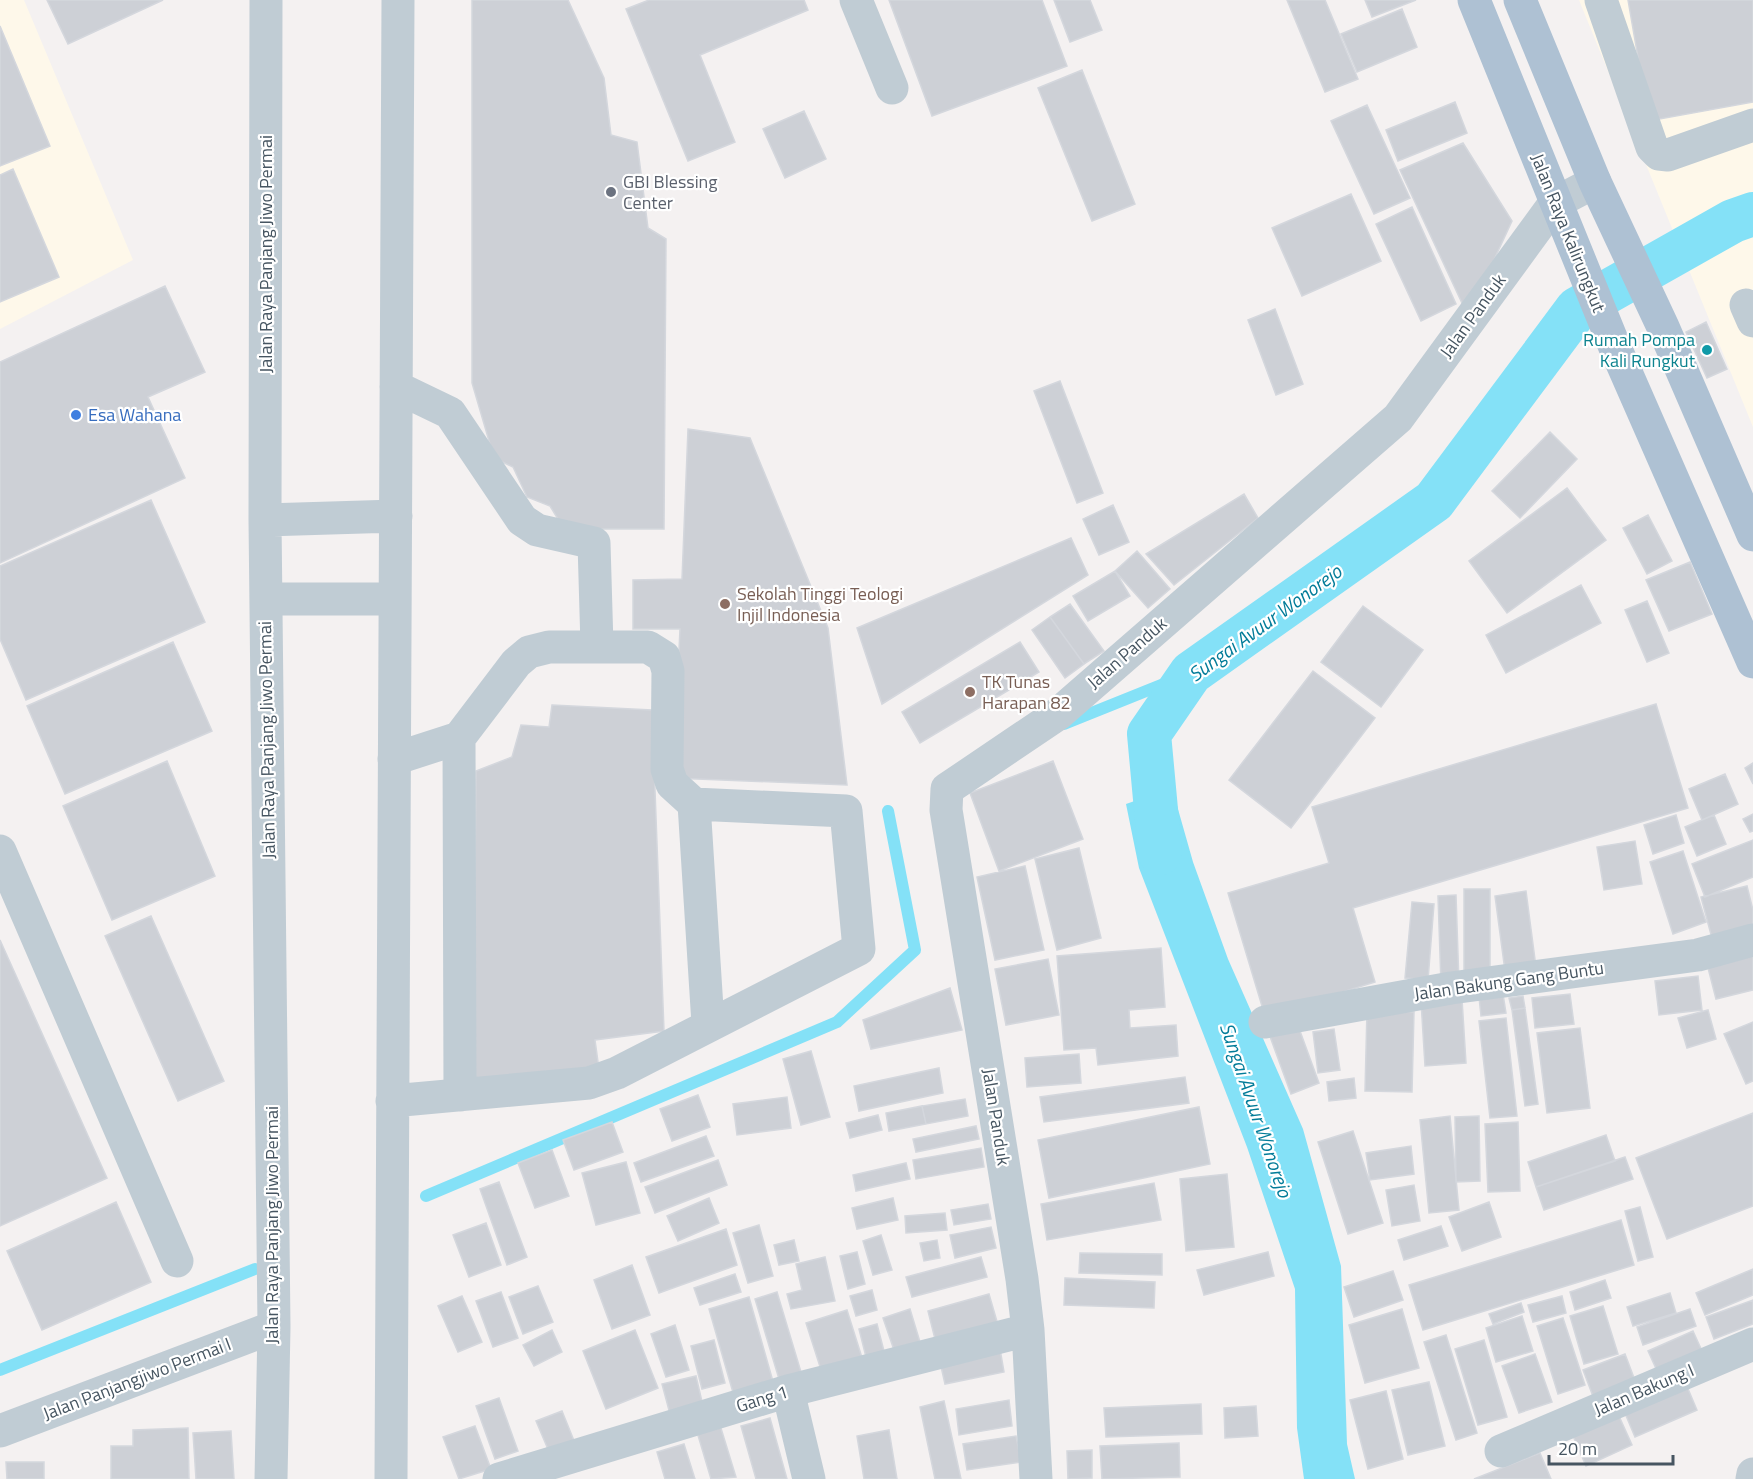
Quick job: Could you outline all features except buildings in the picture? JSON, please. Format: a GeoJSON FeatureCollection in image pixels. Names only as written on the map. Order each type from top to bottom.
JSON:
{"type":"FeatureCollection","features":[{"type":"Feature","properties":{"kind":"main road","name":"Jalan Raya Kalirungkut"},"geometry":{"type":"LineString","coordinates":[[1474,0],[1558,212],[1614,345],[1753,662]]}},
{"type":"Feature","properties":{"kind":"main road"},"geometry":{"type":"LineString","coordinates":[[1520,0],[1600,191],[1663,327],[1753,535]]}},
{"type":"Feature","properties":{"kind":"street","name":"Jalan Raya Panjang Jiwo Permai"},"geometry":{"type":"LineString","coordinates":[[266,0],[266,599],[274,1327],[271,1479]]}},
{"type":"Feature","properties":{"kind":"street"},"geometry":{"type":"LineString","coordinates":[[391,1479],[398,0]]}},
{"type":"Feature","properties":{"kind":"street"},"geometry":{"type":"LineString","coordinates":[[856,0],[892,88]]}},
{"type":"Feature","properties":{"kind":"street"},"geometry":{"type":"LineString","coordinates":[[1601,0],[1652,147],[1659,154],[1668,155],[1753,126]]}},
{"type":"Feature","properties":{"kind":"street","name":"Jalan Panduk"},"geometry":{"type":"LineString","coordinates":[[1036,1479],[1028,1330],[1022,1279],[946,810],[947,789],[1058,714],[1398,418],[1558,212],[1600,191]]}},
{"type":"Feature","properties":{"kind":"street"},"geometry":{"type":"LineString","coordinates":[[396,387],[450,413],[522,520],[537,530],[594,543],[597,646]]}},
{"type":"Feature","properties":{"kind":"street"},"geometry":{"type":"LineString","coordinates":[[266,520],[396,516]]}},
{"type":"Feature","properties":{"kind":"street"},"geometry":{"type":"LineString","coordinates":[[266,599],[395,599]]}},
{"type":"Feature","properties":{"kind":"street"},"geometry":{"type":"LineString","coordinates":[[392,1101],[589,1083],[617,1073],[708,1024],[859,949],[846,811],[694,804],[672,784],[667,769],[668,671],[664,657],[648,646],[549,647],[529,652],[516,663],[459,738],[394,759]]}},
{"type":"Feature","properties":{"kind":"street"},"geometry":{"type":"LineString","coordinates":[[459,738],[460,1095]]}},
{"type":"Feature","properties":{"kind":"street"},"geometry":{"type":"LineString","coordinates":[[694,804],[708,1024]]}},
{"type":"Feature","properties":{"kind":"street"},"geometry":{"type":"LineString","coordinates":[[0,850],[177,1262]]}},
{"type":"Feature","properties":{"kind":"street","name":"Jalan Bakung Gang Buntu"},"geometry":{"type":"LineString","coordinates":[[1265,1022],[1451,988],[1698,955],[1753,940]]}},
{"type":"Feature","properties":{"kind":"street","name":"Jalan Panjangjiwo Permai I"},"geometry":{"type":"LineString","coordinates":[[0,1431],[274,1327]]}},
{"type":"Feature","properties":{"kind":"street","name":"Gang 1"},"geometry":{"type":"LineString","coordinates":[[499,1479],[788,1391],[1028,1330]]}},
{"type":"Feature","properties":{"kind":"street","name":"Jalan Bakung I"},"geometry":{"type":"LineString","coordinates":[[1501,1451],[1753,1344]]}},
{"type":"Feature","properties":{"kind":"street"},"geometry":{"type":"LineString","coordinates":[[788,1391],[809,1479]]}},
{"type":"Feature","properties":{"kind":"street"},"geometry":{"type":"LineString","coordinates":[[1752,1479],[1753,1474]]}},
{"type":"Feature","properties":{"kind":"shaded area"},"geometry":{"type":"Polygon","coordinates":[[[0,0],[24,0],[133,260],[0,329],[0,0]]]}},
{"type":"Feature","properties":{"kind":"shaded area"},"geometry":{"type":"Polygon","coordinates":[[[1579,0],[1753,0],[1753,427],[1579,0]]]}},
{"type":"Feature","properties":{"kind":"water"},"geometry":{"type":"Polygon","coordinates":[[[1172,788],[1193,862],[1228,959],[1303,1129],[1341,1266],[1347,1444],[1355,1479],[1304,1479],[1297,1428],[1295,1289],[1247,1147],[1139,868],[1126,804],[1172,788]]]}},
{"type":"Feature","properties":{"kind":"waterway","name":"Sungai Avuur Wonorejo"},"geometry":{"type":"LineString","coordinates":[[1160,853],[1149,734],[1191,673],[1434,501],[1577,309],[1733,221],[1753,214]]}},
{"type":"Feature","properties":{"kind":"waterway"},"geometry":{"type":"LineString","coordinates":[[1064,724],[1191,673]]}},
{"type":"Feature","properties":{"kind":"waterway"},"geometry":{"type":"LineString","coordinates":[[426,1196],[837,1022],[915,950],[888,811]]}},
{"type":"Feature","properties":{"kind":"waterway"},"geometry":{"type":"LineString","coordinates":[[0,1370],[255,1269]]}},
{"type":"Feature","properties":{"kind":"place","name":"GBI Blessing Center"},"geometry":{"type":"Point","coordinates":[611,192]}},
{"type":"Feature","properties":{"kind":"place","name":"Rumah Pompa Kali Rungkut"},"geometry":{"type":"Point","coordinates":[1707,350]}},
{"type":"Feature","properties":{"kind":"place","name":"Esa Wahana"},"geometry":{"type":"Point","coordinates":[76,415]}},
{"type":"Feature","properties":{"kind":"place","name":"Sekolah Tinggi Teologi Injil Indonesia"},"geometry":{"type":"Point","coordinates":[725,604]}},
{"type":"Feature","properties":{"kind":"place","name":"TK Tunas Harapan 82"},"geometry":{"type":"Point","coordinates":[970,692]}}]}
